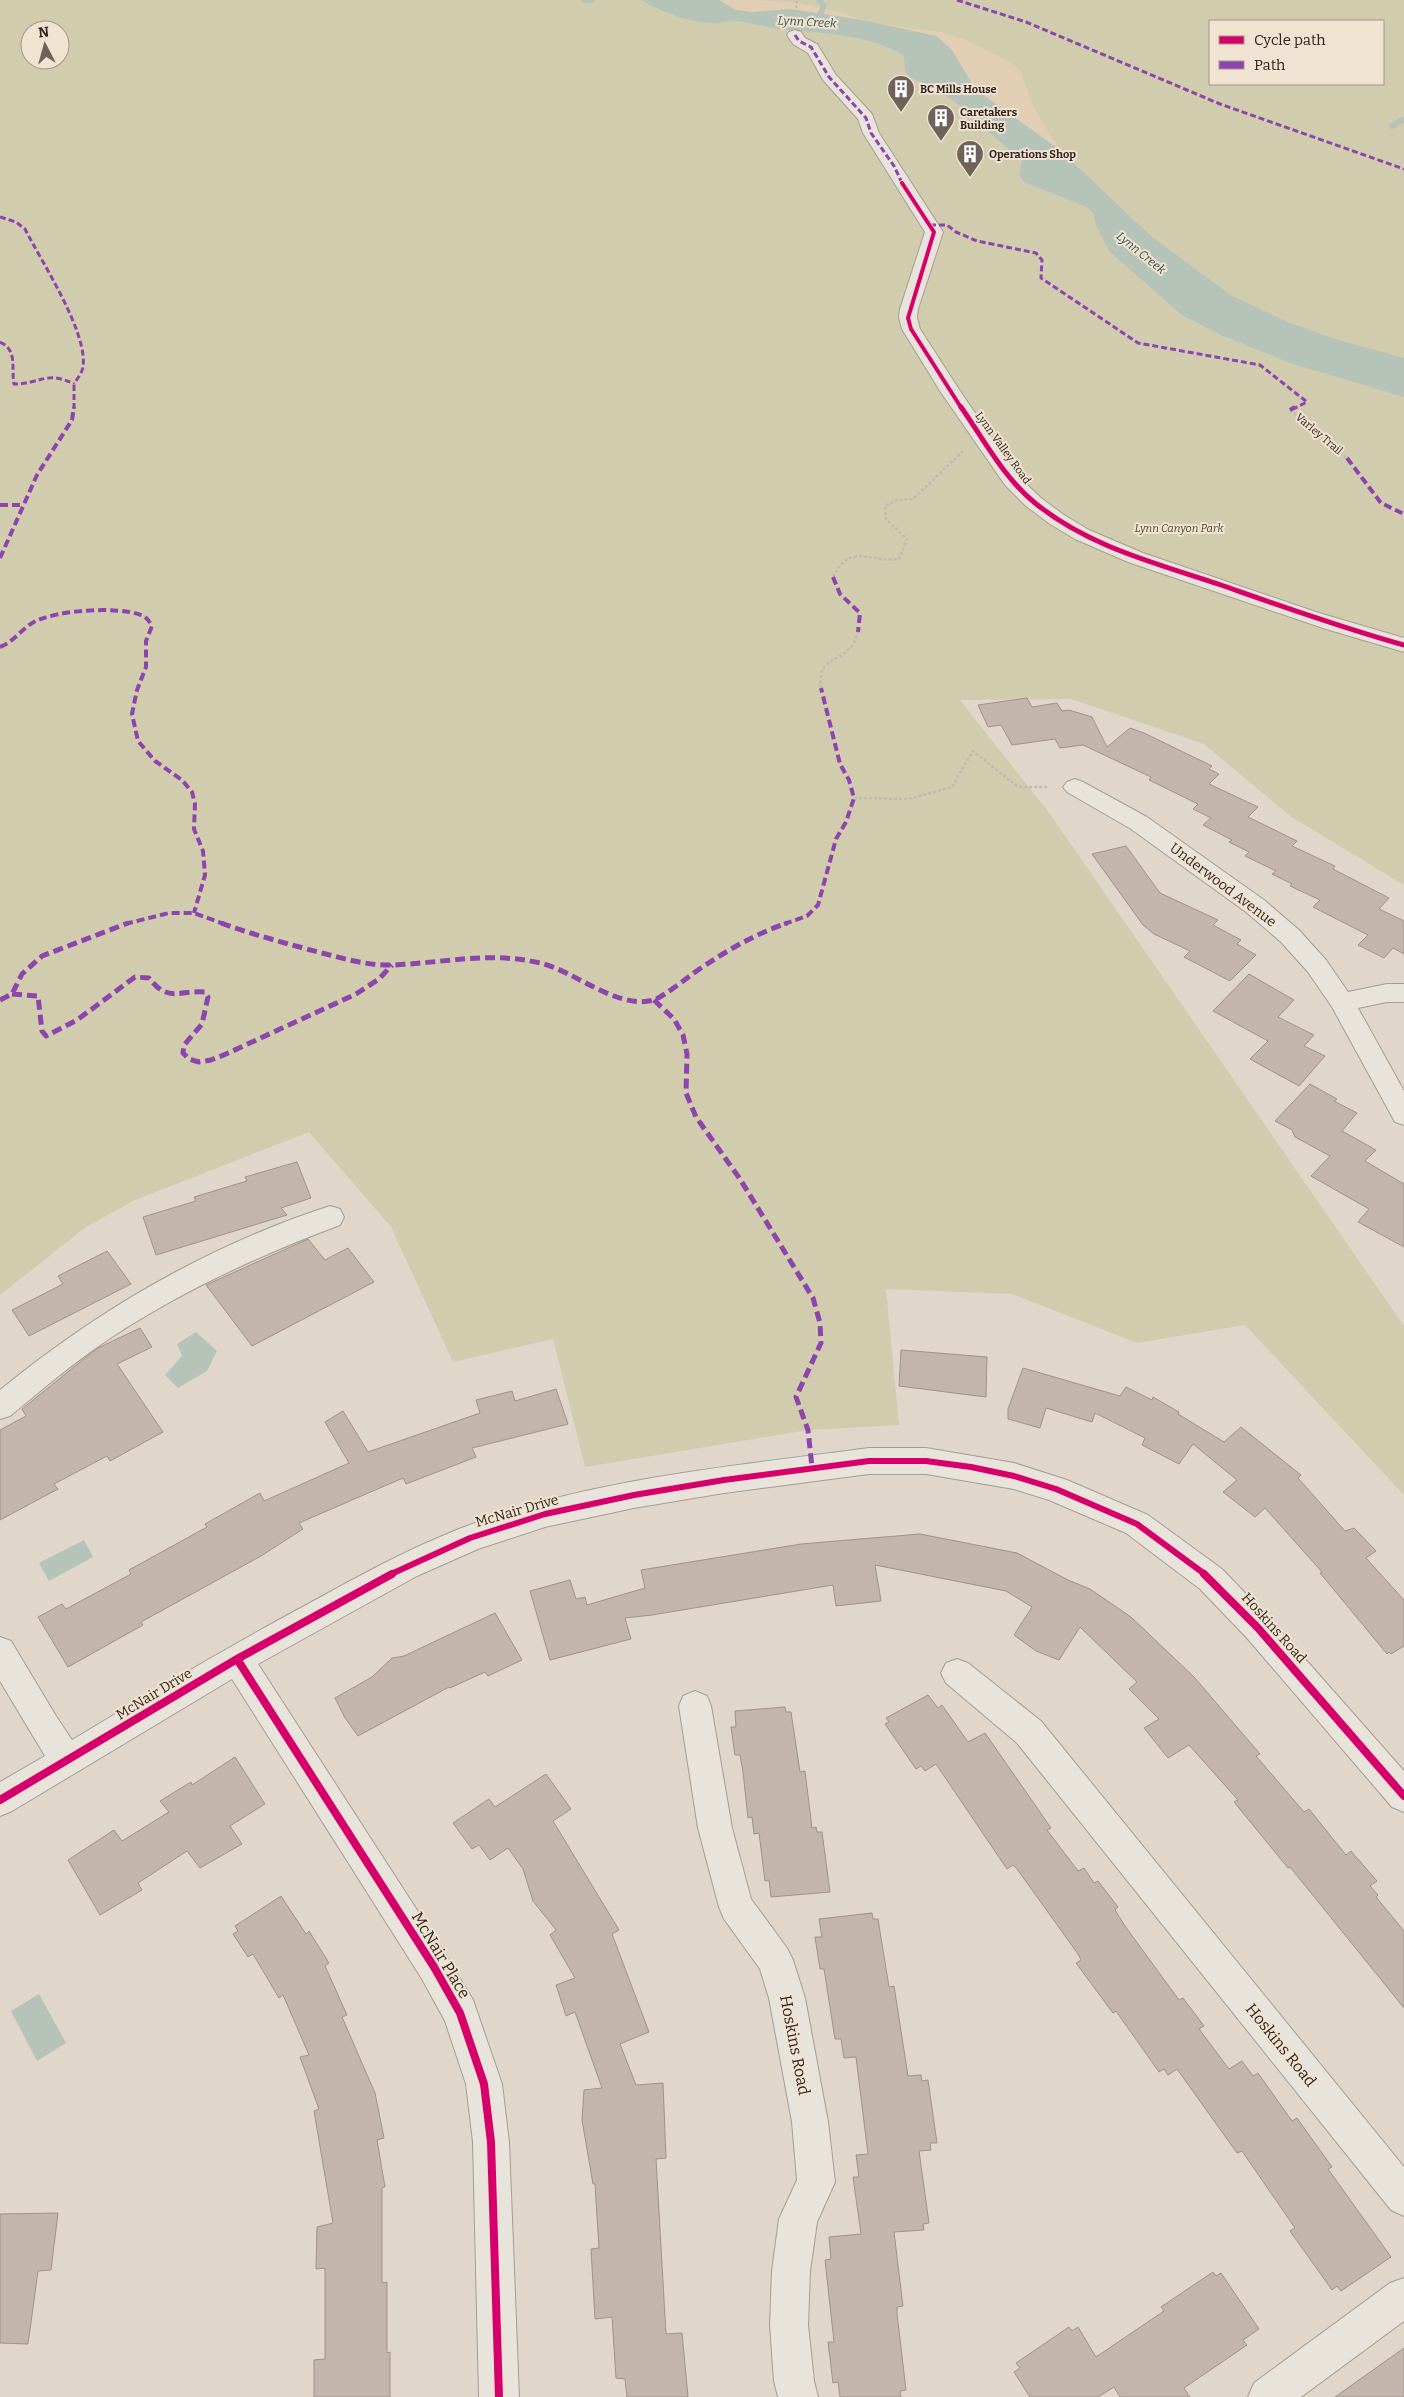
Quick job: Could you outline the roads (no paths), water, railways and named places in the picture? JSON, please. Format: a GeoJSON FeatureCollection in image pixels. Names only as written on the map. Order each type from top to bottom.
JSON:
{"type":"FeatureCollection","features":[{"type":"Feature","properties":{"kind":"street","name":"Lynn Valley Road"},"geometry":{"type":"LineString","coordinates":[[795,35],[798,41],[811,47],[829,77],[866,118],[871,133],[894,166],[934,232],[909,309],[911,329],[950,391],[1024,494],[1042,509],[1083,536],[1132,556],[1288,609],[1404,645]]}},
{"type":"Feature","properties":{"kind":"street","name":"Underwood Avenue"},"geometry":{"type":"LineString","coordinates":[[1075,786],[1138,823],[1255,906],[1290,936],[1317,966],[1342,1002],[1404,1115]]}},
{"type":"Feature","properties":{"kind":"street"},"geometry":{"type":"LineString","coordinates":[[1342,1002],[1387,993],[1404,993]]}},
{"type":"Feature","properties":{"kind":"street"},"geometry":{"type":"LineString","coordinates":[[0,1407],[99,1331],[167,1291],[236,1256],[330,1217]]}},
{"type":"Feature","properties":{"kind":"street","name":"McNair Drive"},"geometry":{"type":"LineString","coordinates":[[0,1800],[237,1659],[406,1566],[470,1538],[545,1514],[634,1495],[821,1466],[869,1461],[926,1461],[971,1467],[1014,1476],[1056,1489],[1099,1507]]}},
{"type":"Feature","properties":{"kind":"street","name":"Hoskins Road"},"geometry":{"type":"LineString","coordinates":[[1099,1507],[1137,1524],[1211,1579],[1258,1628],[1404,1796]]}},
{"type":"Feature","properties":{"kind":"street"},"geometry":{"type":"LineString","coordinates":[[0,1650],[44,1727],[67,1760]]}},
{"type":"Feature","properties":{"kind":"street","name":"McNair Place"},"geometry":{"type":"LineString","coordinates":[[237,1659],[434,1967],[460,2013],[484,2084],[491,2142],[499,2397]]}},
{"type":"Feature","properties":{"kind":"street","name":"Hoskins Road"},"geometry":{"type":"LineString","coordinates":[[957,1673],[1029,1732],[1404,2197]]}},
{"type":"Feature","properties":{"kind":"street","name":"Hoskins Road"},"geometry":{"type":"LineString","coordinates":[[694,1706],[715,1828],[736,1907],[775,1960],[787,1998],[810,2122],[816,2182],[798,2219],[791,2271],[789,2325],[794,2381],[798,2397]]}},
{"type":"Feature","properties":{"kind":"street"},"geometry":{"type":"LineString","coordinates":[[1268,2397],[1404,2297]]}},
{"type":"Feature","properties":{"kind":"water","name":"Lynn Creek"},"geometry":{"type":"Polygon","coordinates":[[[640,0],[719,0],[736,10],[752,12],[790,9],[861,20],[936,36],[952,50],[975,89],[1060,150],[1152,237],[1232,296],[1290,323],[1335,339],[1404,358],[1404,397],[1287,362],[1221,335],[1182,315],[1109,251],[1096,225],[1093,213],[1087,207],[1024,182],[1019,175],[1022,161],[954,101],[933,87],[910,77],[905,71],[904,56],[890,48],[858,38],[840,35],[773,28],[737,21],[715,23],[694,21],[666,12],[640,0]]]}},
{"type":"Feature","properties":{"kind":"water"},"geometry":{"type":"Polygon","coordinates":[[[196,1332],[217,1351],[207,1371],[178,1388],[165,1375],[182,1356],[177,1344],[196,1332]]]}},
{"type":"Feature","properties":{"kind":"water"},"geometry":{"type":"Polygon","coordinates":[[[84,1540],[93,1557],[49,1581],[39,1563],[84,1540]]]}},
{"type":"Feature","properties":{"kind":"water"},"geometry":{"type":"Polygon","coordinates":[[[39,1994],[66,2043],[37,2061],[11,2011],[39,1994]]]}},
{"type":"Feature","properties":{"kind":"waterway"},"geometry":{"type":"LineString","coordinates":[[584,0],[592,0]]}},
{"type":"Feature","properties":{"kind":"waterway","name":"Lynn Creek"},"geometry":{"type":"LineString","coordinates":[[816,23],[824,6],[819,0]]}},
{"type":"Feature","properties":{"kind":"waterway"},"geometry":{"type":"LineString","coordinates":[[1392,126],[1404,119]]}},
{"type":"Feature","properties":{"kind":"place","name":"BC Mills House"},"geometry":{"type":"Point","coordinates":[901,113]}},
{"type":"Feature","properties":{"kind":"place","name":"Caretakers Building"},"geometry":{"type":"Point","coordinates":[941,142]}},
{"type":"Feature","properties":{"kind":"place","name":"Operations Shop"},"geometry":{"type":"Point","coordinates":[970,178]}},
{"type":"Feature","properties":{"kind":"park label","name":"Lynn Canyon Park"},"geometry":{"type":"Point","coordinates":[1179,528]}}]}
